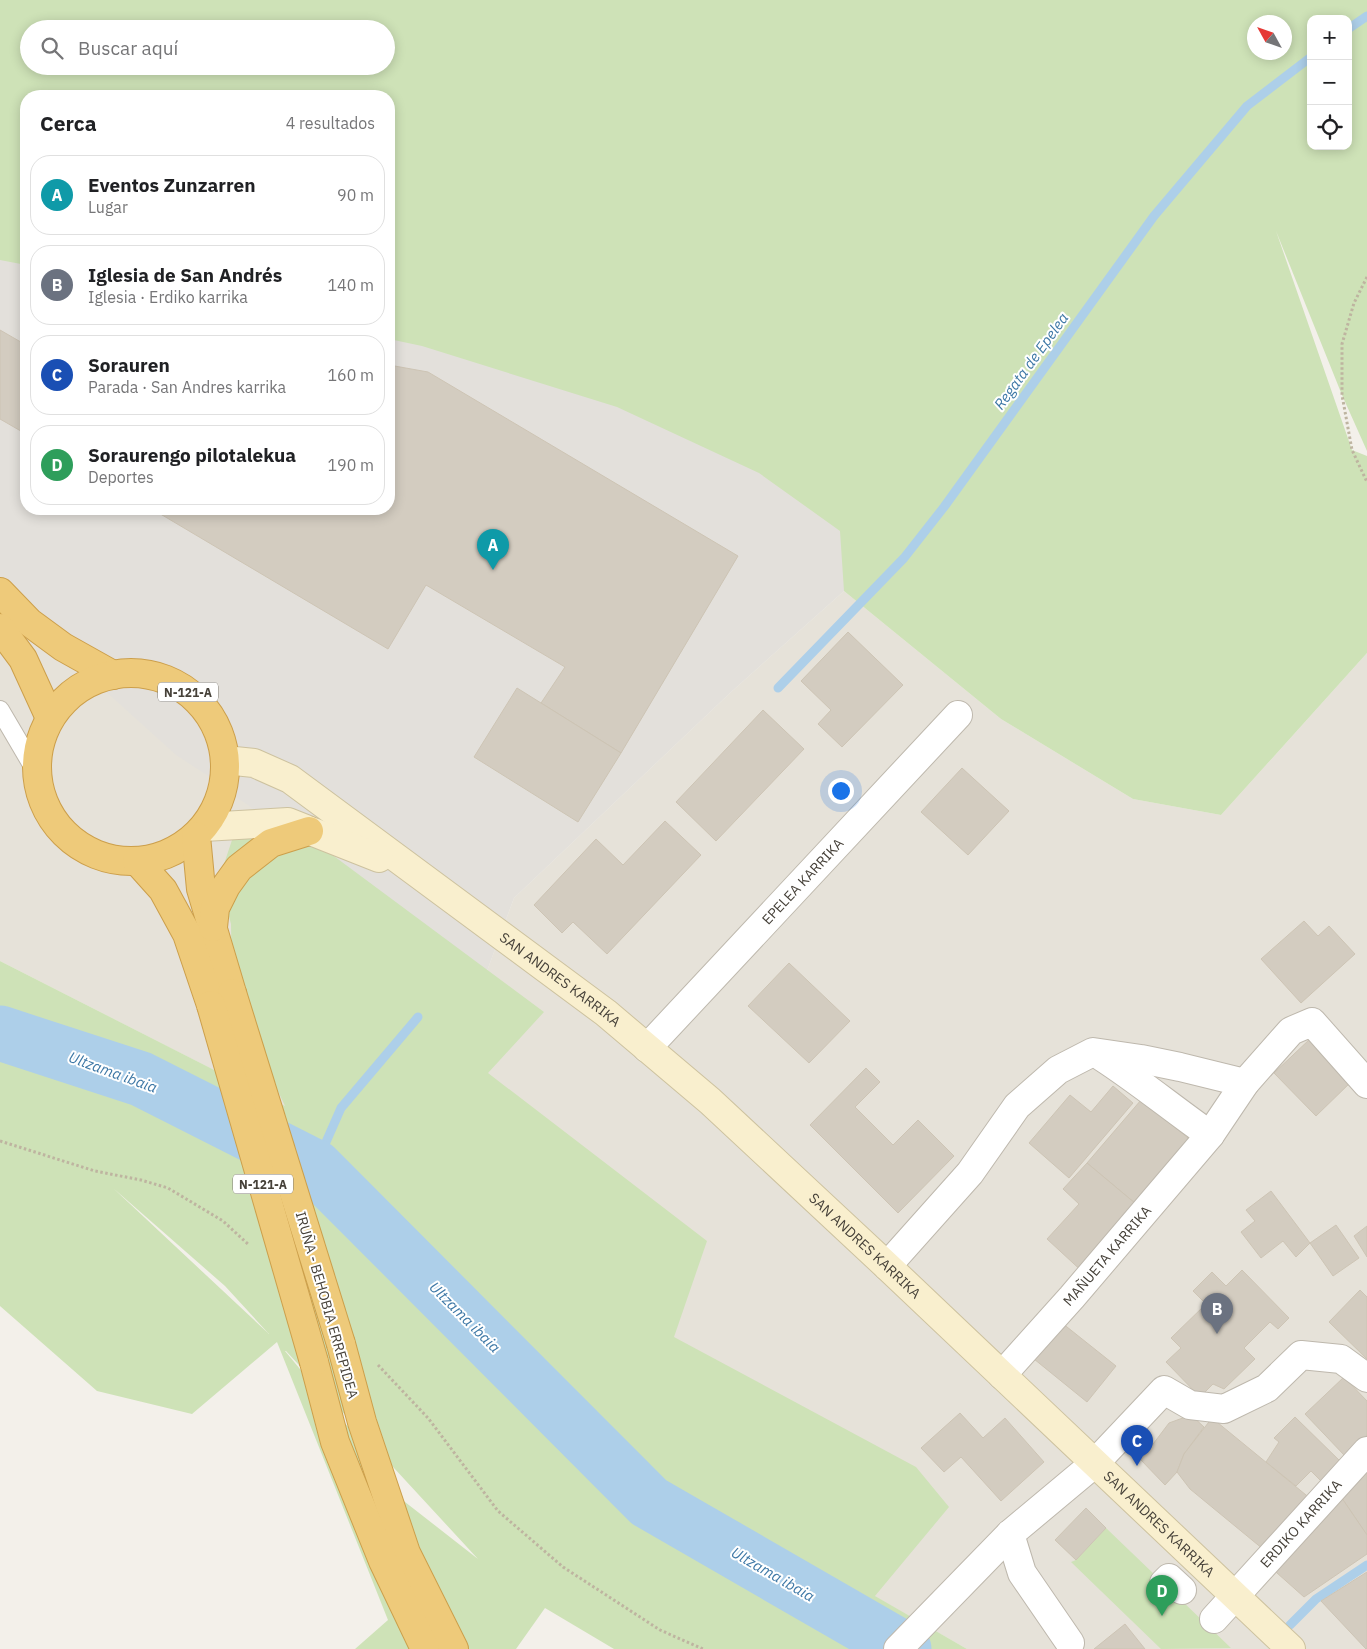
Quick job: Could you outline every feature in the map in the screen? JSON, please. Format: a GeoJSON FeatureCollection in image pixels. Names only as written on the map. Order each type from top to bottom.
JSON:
{"type":"FeatureCollection","features":[{"type":"Feature","properties":{"kind":"highway"},"geometry":{"type":"LineString","coordinates":[[0,592],[29,622],[63,646],[113,675]]}},
{"type":"Feature","properties":{"kind":"highway"},"geometry":{"type":"LineString","coordinates":[[0,628],[23,659],[50,718]]}},
{"type":"Feature","properties":{"kind":"highway","name":"N-121-A"},"geometry":{"type":"LineString","coordinates":[[139,673],[165,679],[188,692],[207,710],[220,734],[225,760],[224,784],[220,799],[217,807],[200,831],[172,852],[137,862],[96,855],[77,845],[61,830],[49,814],[41,794],[37,773],[41,742],[50,718],[70,696],[90,682],[113,675],[139,673]]}},
{"type":"Feature","properties":{"kind":"highway","name":"IRUÑA - BEHOBIA ERREPIDEA"},"geometry":{"type":"LineString","coordinates":[[200,831],[201,889],[213,927],[222,999],[335,1442],[383,1561],[425,1649]]}},
{"type":"Feature","properties":{"kind":"highway"},"geometry":{"type":"LineString","coordinates":[[213,927],[215,908],[226,886],[239,868],[271,843],[309,831]]}},
{"type":"Feature","properties":{"kind":"highway","name":"IRUÑA - BEHOBIA ERREPIDEA"},"geometry":{"type":"LineString","coordinates":[[137,862],[163,890],[222,999],[341,1344],[362,1422],[406,1553],[454,1649]]}},
{"type":"Feature","properties":{"kind":"street","name":"EPELEA KARRIKA"},"geometry":{"type":"LineString","coordinates":[[647,1048],[958,715]]}},
{"type":"Feature","properties":{"kind":"street"},"geometry":{"type":"LineString","coordinates":[[225,760],[254,763],[290,779],[413,872]]}},
{"type":"Feature","properties":{"kind":"street"},"geometry":{"type":"LineString","coordinates":[[200,831],[288,822],[413,872]]}},
{"type":"Feature","properties":{"kind":"street","name":"SAN ANDRES KARRIKA"},"geometry":{"type":"LineString","coordinates":[[413,872],[606,1013],[710,1101],[1291,1649]]}},
{"type":"Feature","properties":{"kind":"street","name":"MAÑUETA KARRIKA"},"geometry":{"type":"LineString","coordinates":[[1002,1375],[1072,1297],[1210,1136],[1245,1083],[1291,1031],[1312,1022],[1367,1084]]}},
{"type":"Feature","properties":{"kind":"street"},"geometry":{"type":"LineString","coordinates":[[887,1266],[970,1173],[1017,1106],[1058,1070],[1093,1052],[1141,1059],[1245,1083]]}},
{"type":"Feature","properties":{"kind":"street"},"geometry":{"type":"LineString","coordinates":[[1093,1052],[1138,1081],[1149,1092],[1210,1136]]}},
{"type":"Feature","properties":{"kind":"street"},"geometry":{"type":"LineString","coordinates":[[898,1649],[1010,1534],[1095,1463],[1164,1390],[1190,1406],[1224,1409],[1266,1388],[1301,1355],[1340,1359],[1367,1378]]}},
{"type":"Feature","properties":{"kind":"street","name":"ERDIKO KARRIKA"},"geometry":{"type":"LineString","coordinates":[[1214,1619],[1367,1451]]}},
{"type":"Feature","properties":{"kind":"street"},"geometry":{"type":"LineString","coordinates":[[1010,1534],[1022,1573],[1070,1643]]}},
{"type":"Feature","properties":{"kind":"lane"},"geometry":{"type":"LineString","coordinates":[[0,710],[37,773]]}},
{"type":"Feature","properties":{"kind":"path"},"geometry":{"type":"LineString","coordinates":[[1367,278],[1354,302],[1342,344],[1342,395],[1352,450],[1367,482]]}},
{"type":"Feature","properties":{"kind":"shaded area"},"geometry":{"type":"Polygon","coordinates":[[[20,174],[20,515],[395,515],[395,230],[907,520],[844,591],[730,693],[514,898],[487,971],[229,792],[219,783],[176,755],[29,622],[0,592],[0,180],[20,174]]]}},
{"type":"Feature","properties":{"kind":"shaded area"},"geometry":{"type":"Polygon","coordinates":[[[844,591],[1001,719],[1133,799],[1221,815],[1367,653],[1367,1649],[967,1649],[711,1503],[308,1118],[0,961],[0,592],[236,767],[487,971],[514,898],[730,693],[844,591]]]}},
{"type":"Feature","properties":{"kind":"green space"},"geometry":{"type":"Polygon","coordinates":[[[0,0],[1367,0],[1367,451],[1342,395],[1276,231],[1352,450],[1367,456],[1367,653],[1221,815],[1133,799],[1001,719],[844,591],[840,531],[759,473],[617,407],[422,346],[395,340],[395,90],[20,90],[20,264],[0,260],[0,0]]]}},
{"type":"Feature","properties":{"kind":"green space"},"geometry":{"type":"Polygon","coordinates":[[[288,822],[544,1012],[488,1073],[707,1241],[674,1337],[916,1467],[949,1507],[875,1596],[967,1649],[614,1649],[545,1608],[516,1649],[355,1649],[388,1620],[277,1342],[192,1414],[97,1391],[0,1306],[0,961],[285,1106],[232,993],[231,924],[219,879],[234,834],[288,822]],[[113,1188],[269,1334],[225,1286],[113,1188]],[[286,1351],[354,1434],[382,1484],[478,1559],[286,1351]]]}},
{"type":"Feature","properties":{"kind":"green space"},"geometry":{"type":"Polygon","coordinates":[[[1106,1528],[1231,1648],[1161,1649],[1071,1562],[1076,1560],[1106,1528]]]}},
{"type":"Feature","properties":{"kind":"building"},"geometry":{"type":"Polygon","coordinates":[[[0,330],[20,342],[20,431],[0,419],[0,330]]]}},
{"type":"Feature","properties":{"kind":"building"},"geometry":{"type":"Polygon","coordinates":[[[395,366],[428,372],[738,556],[621,753],[541,703],[565,667],[426,585],[388,649],[162,515],[395,515],[395,366]]]}},
{"type":"Feature","properties":{"kind":"building"},"geometry":{"type":"Polygon","coordinates":[[[848,632],[903,685],[842,747],[818,724],[831,710],[801,681],[848,632]]]}},
{"type":"Feature","properties":{"kind":"building"},"geometry":{"type":"Polygon","coordinates":[[[517,688],[621,753],[578,822],[474,757],[517,688]]]}},
{"type":"Feature","properties":{"kind":"building"},"geometry":{"type":"Polygon","coordinates":[[[763,710],[804,749],[716,841],[676,802],[763,710]]]}},
{"type":"Feature","properties":{"kind":"building"},"geometry":{"type":"Polygon","coordinates":[[[962,768],[1009,811],[968,855],[921,812],[962,768]]]}},
{"type":"Feature","properties":{"kind":"building"},"geometry":{"type":"Polygon","coordinates":[[[665,821],[701,855],[607,954],[573,922],[562,933],[534,905],[596,839],[623,865],[665,821]]]}},
{"type":"Feature","properties":{"kind":"building"},"geometry":{"type":"Polygon","coordinates":[[[1304,921],[1318,936],[1329,926],[1355,954],[1301,1003],[1261,959],[1304,921]]]}},
{"type":"Feature","properties":{"kind":"building"},"geometry":{"type":"Polygon","coordinates":[[[789,963],[850,1021],[809,1063],[748,1006],[789,963]]]}},
{"type":"Feature","properties":{"kind":"building"},"geometry":{"type":"Polygon","coordinates":[[[1311,1038],[1352,1081],[1316,1116],[1274,1073],[1311,1038]]]}},
{"type":"Feature","properties":{"kind":"building"},"geometry":{"type":"Polygon","coordinates":[[[866,1068],[880,1082],[855,1107],[893,1145],[918,1120],[954,1156],[898,1213],[810,1125],[866,1068]]]}},
{"type":"Feature","properties":{"kind":"building"},"geometry":{"type":"Polygon","coordinates":[[[1113,1086],[1133,1103],[1069,1178],[1029,1143],[1070,1095],[1091,1112],[1113,1086]]]}},
{"type":"Feature","properties":{"kind":"building"},"geometry":{"type":"Polygon","coordinates":[[[1141,1100],[1198,1146],[1142,1209],[1087,1163],[1141,1100]]]}},
{"type":"Feature","properties":{"kind":"building"},"geometry":{"type":"Polygon","coordinates":[[[1087,1163],[1142,1209],[1086,1275],[1047,1239],[1079,1204],[1063,1189],[1087,1163]]]}},
{"type":"Feature","properties":{"kind":"building"},"geometry":{"type":"Polygon","coordinates":[[[1271,1191],[1310,1243],[1296,1257],[1283,1241],[1261,1258],[1241,1232],[1255,1221],[1246,1210],[1271,1191]]]}},
{"type":"Feature","properties":{"kind":"building"},"geometry":{"type":"Polygon","coordinates":[[[1336,1225],[1359,1258],[1333,1276],[1310,1243],[1336,1225]]]}},
{"type":"Feature","properties":{"kind":"building"},"geometry":{"type":"Polygon","coordinates":[[[1367,1226],[1367,1257],[1354,1236],[1367,1226]]]}},
{"type":"Feature","properties":{"kind":"building"},"geometry":{"type":"Polygon","coordinates":[[[1242,1270],[1289,1318],[1278,1329],[1270,1322],[1244,1348],[1255,1359],[1224,1389],[1213,1384],[1200,1397],[1166,1362],[1181,1348],[1171,1338],[1206,1304],[1193,1291],[1212,1272],[1226,1286],[1242,1270]]]}},
{"type":"Feature","properties":{"kind":"building"},"geometry":{"type":"Polygon","coordinates":[[[1360,1290],[1367,1297],[1367,1359],[1329,1322],[1360,1290]]]}},
{"type":"Feature","properties":{"kind":"building"},"geometry":{"type":"Polygon","coordinates":[[[1062,1323],[1116,1366],[1087,1402],[1034,1359],[1062,1323]]]}},
{"type":"Feature","properties":{"kind":"building"},"geometry":{"type":"Polygon","coordinates":[[[1344,1377],[1367,1401],[1367,1435],[1345,1456],[1305,1414],[1344,1377]]]}},
{"type":"Feature","properties":{"kind":"building"},"geometry":{"type":"Polygon","coordinates":[[[960,1413],[983,1438],[1005,1418],[1044,1462],[1001,1501],[961,1457],[944,1472],[921,1448],[960,1413]]]}},
{"type":"Feature","properties":{"kind":"building"},"geometry":{"type":"Polygon","coordinates":[[[1191,1415],[1204,1427],[1184,1454],[1177,1472],[1165,1485],[1141,1460],[1169,1423],[1191,1415]]]}},
{"type":"Feature","properties":{"kind":"building"},"geometry":{"type":"Polygon","coordinates":[[[1295,1417],[1342,1463],[1323,1483],[1311,1471],[1296,1486],[1266,1462],[1279,1442],[1274,1438],[1295,1417]]]}},
{"type":"Feature","properties":{"kind":"building"},"geometry":{"type":"Polygon","coordinates":[[[1212,1418],[1317,1504],[1269,1554],[1190,1489],[1177,1472],[1184,1454],[1212,1418]]]}},
{"type":"Feature","properties":{"kind":"building"},"geometry":{"type":"Polygon","coordinates":[[[1367,1464],[1367,1535],[1337,1491],[1367,1464]]]}},
{"type":"Feature","properties":{"kind":"building"},"geometry":{"type":"Polygon","coordinates":[[[1337,1491],[1367,1535],[1367,1554],[1304,1597],[1268,1565],[1337,1491]]]}},
{"type":"Feature","properties":{"kind":"building"},"geometry":{"type":"Polygon","coordinates":[[[1086,1508],[1106,1528],[1076,1560],[1055,1540],[1086,1508]]]}},
{"type":"Feature","properties":{"kind":"building"},"geometry":{"type":"Polygon","coordinates":[[[1367,1572],[1367,1649],[1366,1649],[1321,1601],[1367,1572]]]}},
{"type":"Feature","properties":{"kind":"building"},"geometry":{"type":"Polygon","coordinates":[[[1125,1624],[1145,1649],[1094,1649],[1125,1624]]]}},
{"type":"Feature","properties":{"kind":"waterway","name":"Regata de Epelea"},"geometry":{"type":"LineString","coordinates":[[1352,26],[1367,16]]}},
{"type":"Feature","properties":{"kind":"waterway","name":"Regata de Epelea"},"geometry":{"type":"LineString","coordinates":[[778,688],[904,558],[944,507],[1154,216],[1247,106],[1307,60]]}},
{"type":"Feature","properties":{"kind":"waterway","name":"Regata de Epelea"},"geometry":{"type":"LineString","coordinates":[[315,1167],[341,1108],[418,1017]]}},
{"type":"Feature","properties":{"kind":"waterway","name":"Ultzama ibaia"},"geometry":{"type":"LineString","coordinates":[[0,1033],[141,1079],[315,1167],[649,1502],[904,1649]]}},
{"type":"Feature","properties":{"kind":"waterway"},"geometry":{"type":"LineString","coordinates":[[1290,1625],[1316,1599],[1367,1565]]}},
{"type":"Feature","properties":{"kind":"place","name":"Eventos Zunzarren"},"geometry":{"type":"Point","coordinates":[493,570]}},
{"type":"Feature","properties":{"kind":"place","name":"Iglesia de San Andrés"},"geometry":{"type":"Point","coordinates":[1217,1334]}},
{"type":"Feature","properties":{"kind":"place","name":"Sorauren"},"geometry":{"type":"Point","coordinates":[1137,1466]}},
{"type":"Feature","properties":{"kind":"place","name":"Soraurengo pilotalekua"},"geometry":{"type":"Point","coordinates":[1162,1616]}}]}
